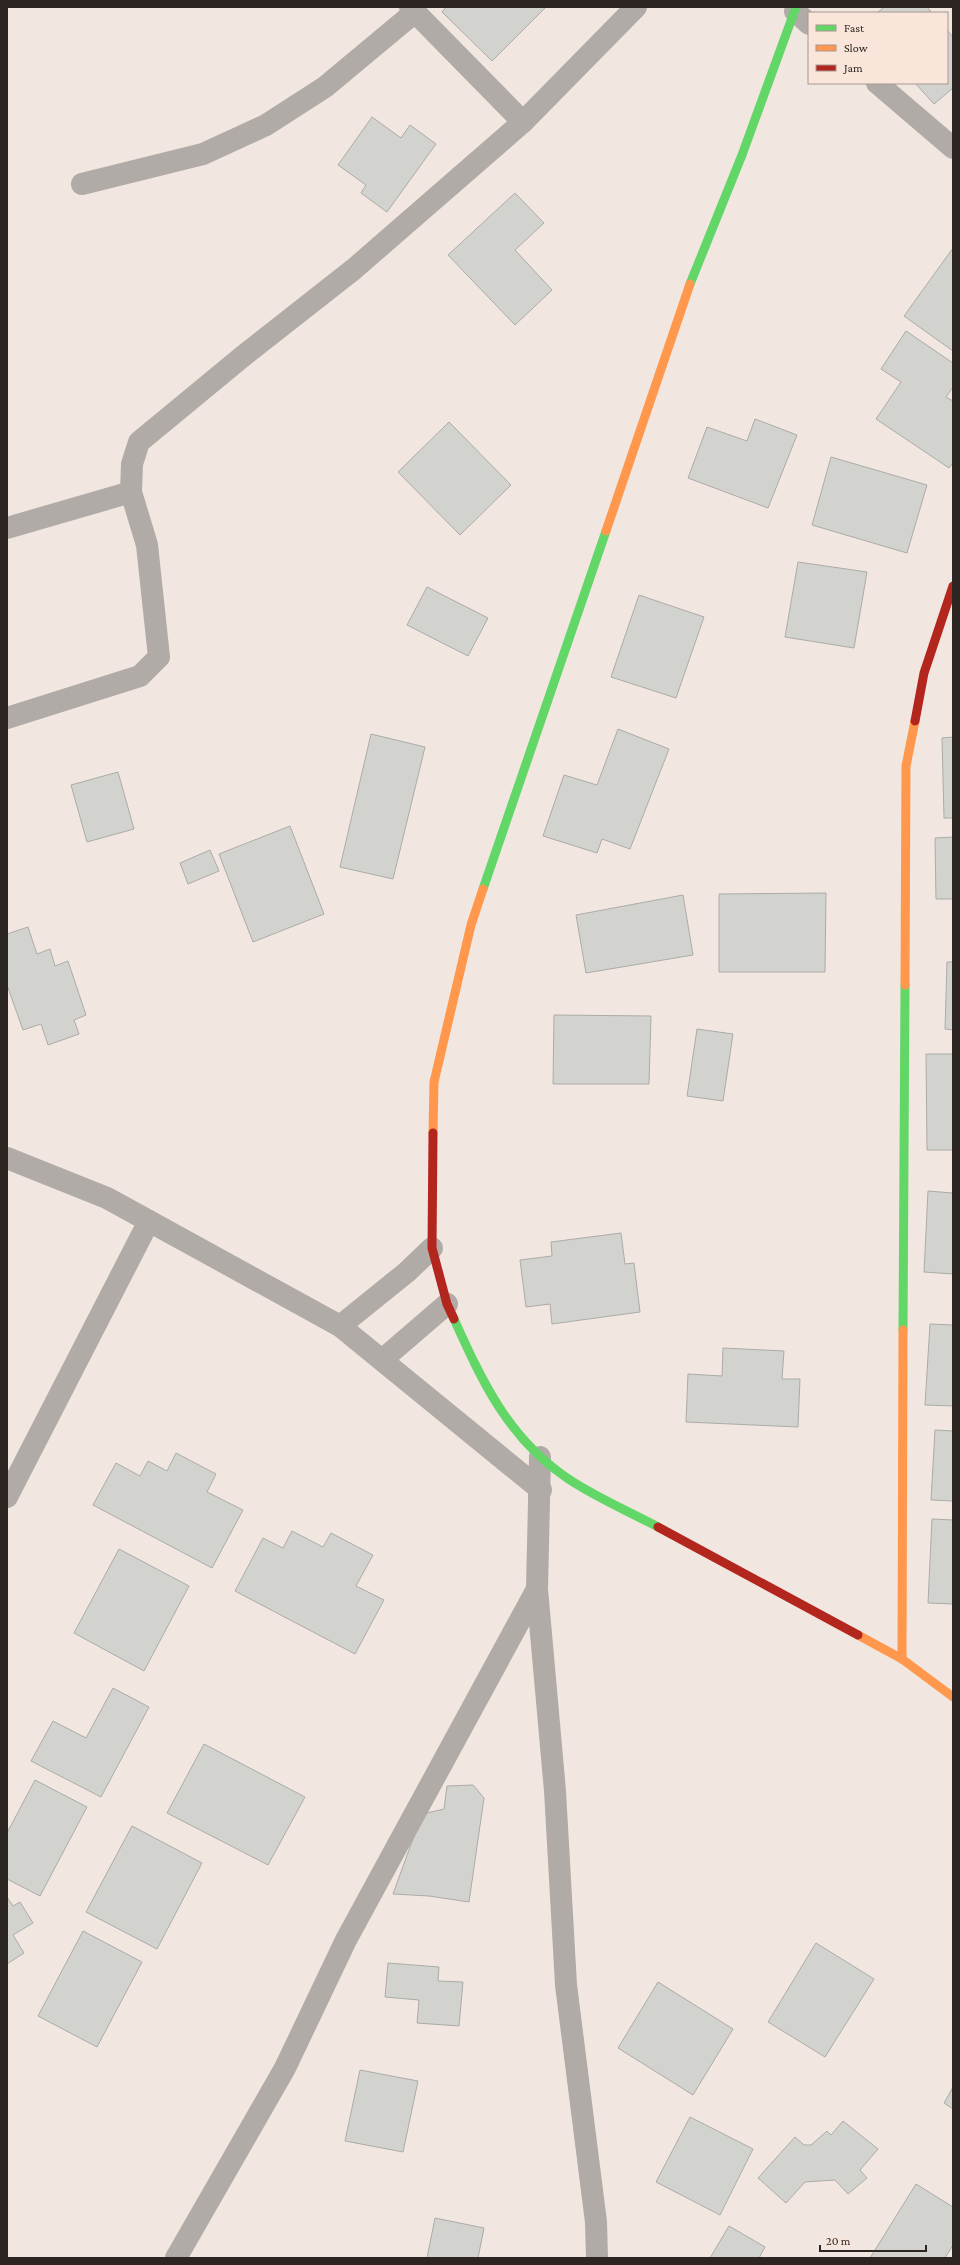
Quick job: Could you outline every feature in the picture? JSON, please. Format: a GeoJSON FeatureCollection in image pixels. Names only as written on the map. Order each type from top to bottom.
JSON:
{"type":"FeatureCollection","features":[{"type":"Feature","properties":{"kind":"street"},"geometry":{"type":"LineString","coordinates":[[7,718],[140,676],[159,657],[148,545],[131,492],[132,464],[139,442],[242,357],[354,269],[523,122],[636,7]]}},
{"type":"Feature","properties":{"kind":"street"},"geometry":{"type":"LineString","coordinates":[[82,184],[203,154],[266,125],[325,87],[412,9],[523,122]]}},
{"type":"Feature","properties":{"kind":"street"},"geometry":{"type":"LineString","coordinates":[[800,14],[687,293],[471,925],[434,1082],[432,1248],[447,1304],[479,1373],[512,1428],[540,1457],[567,1478],[902,1659],[953,1697]]}},
{"type":"Feature","properties":{"kind":"street"},"geometry":{"type":"LineString","coordinates":[[879,84],[953,148]]}},
{"type":"Feature","properties":{"kind":"street"},"geometry":{"type":"LineString","coordinates":[[7,528],[131,492]]}},
{"type":"Feature","properties":{"kind":"street"},"geometry":{"type":"LineString","coordinates":[[902,1659],[906,766],[924,673],[953,586]]}},
{"type":"Feature","properties":{"kind":"street"},"geometry":{"type":"LineString","coordinates":[[7,1158],[107,1198],[340,1326],[541,1490]]}},
{"type":"Feature","properties":{"kind":"street"},"geometry":{"type":"LineString","coordinates":[[7,1496],[149,1221]]}},
{"type":"Feature","properties":{"kind":"street"},"geometry":{"type":"LineString","coordinates":[[340,1326],[407,1272],[432,1248]]}},
{"type":"Feature","properties":{"kind":"street"},"geometry":{"type":"LineString","coordinates":[[382,1360],[447,1304]]}},
{"type":"Feature","properties":{"kind":"street"},"geometry":{"type":"LineString","coordinates":[[540,1457],[541,1490],[537,1590],[555,1791],[566,1985],[596,2222],[597,2258]]}},
{"type":"Feature","properties":{"kind":"street"},"geometry":{"type":"LineString","coordinates":[[176,2258],[284,2068],[346,1940],[537,1590]]}},
{"type":"Feature","properties":{"kind":"building"},"geometry":{"type":"Polygon","coordinates":[[[446,7],[546,7],[492,61],[442,12],[446,7]]]}},
{"type":"Feature","properties":{"kind":"building"},"geometry":{"type":"Polygon","coordinates":[[[884,7],[927,7],[931,12],[878,12],[884,7]]]}},
{"type":"Feature","properties":{"kind":"building"},"geometry":{"type":"Polygon","coordinates":[[[948,31],[953,37],[953,88],[934,104],[916,84],[948,84],[948,31]]]}},
{"type":"Feature","properties":{"kind":"building"},"geometry":{"type":"Polygon","coordinates":[[[372,117],[401,138],[410,125],[436,144],[387,212],[361,193],[366,185],[338,165],[372,117]]]}},
{"type":"Feature","properties":{"kind":"building"},"geometry":{"type":"Polygon","coordinates":[[[515,193],[544,223],[515,250],[552,290],[515,325],[448,255],[515,193]]]}},
{"type":"Feature","properties":{"kind":"building"},"geometry":{"type":"Polygon","coordinates":[[[953,248],[953,351],[904,316],[953,248]]]}},
{"type":"Feature","properties":{"kind":"building"},"geometry":{"type":"Polygon","coordinates":[[[906,331],[953,363],[953,387],[946,397],[953,401],[953,463],[949,468],[876,419],[901,382],[881,369],[906,331]]]}},
{"type":"Feature","properties":{"kind":"building"},"geometry":{"type":"Polygon","coordinates":[[[755,419],[797,435],[768,508],[688,478],[707,427],[747,441],[755,419]]]}},
{"type":"Feature","properties":{"kind":"building"},"geometry":{"type":"Polygon","coordinates":[[[449,422],[511,485],[460,535],[398,472],[449,422]]]}},
{"type":"Feature","properties":{"kind":"building"},"geometry":{"type":"Polygon","coordinates":[[[831,457],[927,485],[907,553],[812,525],[831,457]]]}},
{"type":"Feature","properties":{"kind":"building"},"geometry":{"type":"Polygon","coordinates":[[[798,562],[867,572],[854,648],[785,637],[798,562]]]}},
{"type":"Feature","properties":{"kind":"building"},"geometry":{"type":"Polygon","coordinates":[[[427,587],[488,618],[468,656],[407,625],[427,587]]]}},
{"type":"Feature","properties":{"kind":"building"},"geometry":{"type":"Polygon","coordinates":[[[639,595],[704,617],[676,698],[611,677],[639,595]]]}},
{"type":"Feature","properties":{"kind":"building"},"geometry":{"type":"Polygon","coordinates":[[[618,729],[669,749],[630,849],[602,839],[597,853],[543,836],[564,775],[597,785],[618,729]]]}},
{"type":"Feature","properties":{"kind":"building"},"geometry":{"type":"Polygon","coordinates":[[[371,734],[425,747],[393,879],[340,867],[371,734]]]}},
{"type":"Feature","properties":{"kind":"building"},"geometry":{"type":"Polygon","coordinates":[[[953,737],[953,818],[944,818],[942,738],[953,737]]]}},
{"type":"Feature","properties":{"kind":"building"},"geometry":{"type":"Polygon","coordinates":[[[118,772],[134,829],[87,842],[71,785],[118,772]]]}},
{"type":"Feature","properties":{"kind":"building"},"geometry":{"type":"Polygon","coordinates":[[[290,826],[324,914],[253,942],[219,854],[290,826]]]}},
{"type":"Feature","properties":{"kind":"building"},"geometry":{"type":"Polygon","coordinates":[[[953,837],[953,899],[936,899],[935,838],[953,837]]]}},
{"type":"Feature","properties":{"kind":"building"},"geometry":{"type":"Polygon","coordinates":[[[210,850],[219,871],[188,884],[180,863],[210,850]]]}},
{"type":"Feature","properties":{"kind":"building"},"geometry":{"type":"Polygon","coordinates":[[[826,893],[825,972],[719,972],[719,894],[826,893]]]}},
{"type":"Feature","properties":{"kind":"building"},"geometry":{"type":"Polygon","coordinates":[[[683,895],[693,955],[586,973],[576,915],[683,895]]]}},
{"type":"Feature","properties":{"kind":"building"},"geometry":{"type":"Polygon","coordinates":[[[28,927],[37,954],[50,949],[55,966],[68,961],[86,1015],[74,1020],[79,1034],[48,1045],[41,1024],[23,1030],[7,985],[7,934],[28,927]]]}},
{"type":"Feature","properties":{"kind":"building"},"geometry":{"type":"Polygon","coordinates":[[[947,962],[953,962],[953,1030],[945,1029],[947,962]]]}},
{"type":"Feature","properties":{"kind":"building"},"geometry":{"type":"Polygon","coordinates":[[[554,1015],[651,1016],[649,1084],[553,1084],[554,1015]]]}},
{"type":"Feature","properties":{"kind":"building"},"geometry":{"type":"Polygon","coordinates":[[[697,1029],[733,1034],[723,1101],[687,1096],[697,1029]]]}},
{"type":"Feature","properties":{"kind":"building"},"geometry":{"type":"Polygon","coordinates":[[[926,1054],[953,1054],[953,1150],[927,1150],[926,1054]]]}},
{"type":"Feature","properties":{"kind":"building"},"geometry":{"type":"Polygon","coordinates":[[[928,1191],[953,1193],[953,1274],[924,1272],[928,1191]]]}},
{"type":"Feature","properties":{"kind":"building"},"geometry":{"type":"Polygon","coordinates":[[[621,1233],[625,1264],[634,1263],[640,1312],[552,1324],[550,1304],[526,1307],[520,1260],[552,1256],[551,1242],[621,1233]]]}},
{"type":"Feature","properties":{"kind":"building"},"geometry":{"type":"Polygon","coordinates":[[[930,1324],[953,1325],[953,1406],[925,1405],[930,1324]]]}},
{"type":"Feature","properties":{"kind":"building"},"geometry":{"type":"Polygon","coordinates":[[[723,1348],[784,1351],[782,1379],[800,1379],[798,1427],[686,1422],[688,1374],[722,1376],[723,1348]]]}},
{"type":"Feature","properties":{"kind":"building"},"geometry":{"type":"Polygon","coordinates":[[[935,1430],[953,1431],[953,1501],[931,1500],[935,1430]]]}},
{"type":"Feature","properties":{"kind":"building"},"geometry":{"type":"Polygon","coordinates":[[[176,1453],[216,1474],[207,1492],[243,1510],[212,1568],[93,1505],[116,1463],[140,1476],[148,1461],[167,1471],[176,1453]]]}},
{"type":"Feature","properties":{"kind":"building"},"geometry":{"type":"Polygon","coordinates":[[[932,1519],[953,1520],[953,1604],[928,1603],[932,1519]]]}},
{"type":"Feature","properties":{"kind":"building"},"geometry":{"type":"Polygon","coordinates":[[[292,1531],[323,1547],[331,1533],[373,1555],[356,1586],[384,1600],[355,1654],[235,1591],[263,1538],[283,1548],[292,1531]]]}},
{"type":"Feature","properties":{"kind":"building"},"geometry":{"type":"Polygon","coordinates":[[[119,1549],[189,1586],[144,1671],[74,1633],[119,1549]]]}},
{"type":"Feature","properties":{"kind":"building"},"geometry":{"type":"Polygon","coordinates":[[[113,1688],[149,1707],[101,1797],[31,1761],[53,1721],[86,1738],[113,1688]]]}},
{"type":"Feature","properties":{"kind":"building"},"geometry":{"type":"Polygon","coordinates":[[[204,1744],[305,1797],[268,1865],[167,1813],[204,1744]]]}},
{"type":"Feature","properties":{"kind":"building"},"geometry":{"type":"Polygon","coordinates":[[[35,1780],[87,1807],[40,1896],[7,1879],[7,1833],[35,1780]]]}},
{"type":"Feature","properties":{"kind":"building"},"geometry":{"type":"Polygon","coordinates":[[[473,1785],[484,1798],[469,1902],[429,1896],[393,1894],[422,1814],[444,1809],[447,1786],[473,1785]]]}},
{"type":"Feature","properties":{"kind":"building"},"geometry":{"type":"Polygon","coordinates":[[[132,1826],[202,1863],[157,1949],[86,1912],[132,1826]]]}},
{"type":"Feature","properties":{"kind":"building"},"geometry":{"type":"Polygon","coordinates":[[[7,1897],[13,1906],[20,1902],[33,1923],[13,1935],[24,1953],[7,1964],[7,1897]]]}},
{"type":"Feature","properties":{"kind":"building"},"geometry":{"type":"Polygon","coordinates":[[[83,1931],[142,1962],[97,2047],[38,2016],[83,1931]]]}},
{"type":"Feature","properties":{"kind":"building"},"geometry":{"type":"Polygon","coordinates":[[[816,1943],[874,1979],[825,2057],[768,2022],[816,1943]]]}},
{"type":"Feature","properties":{"kind":"building"},"geometry":{"type":"Polygon","coordinates":[[[388,1963],[439,1967],[438,1981],[463,1982],[459,2026],[417,2023],[419,2000],[385,1997],[388,1963]]]}},
{"type":"Feature","properties":{"kind":"building"},"geometry":{"type":"Polygon","coordinates":[[[658,1982],[733,2029],[693,2095],[618,2048],[658,1982]]]}},
{"type":"Feature","properties":{"kind":"building"},"geometry":{"type":"Polygon","coordinates":[[[360,2070],[418,2081],[403,2152],[345,2141],[360,2070]]]}},
{"type":"Feature","properties":{"kind":"building"},"geometry":{"type":"Polygon","coordinates":[[[953,2087],[953,2109],[944,2103],[953,2087]]]}},
{"type":"Feature","properties":{"kind":"building"},"geometry":{"type":"Polygon","coordinates":[[[690,2117],[753,2149],[720,2215],[656,2182],[690,2117]]]}},
{"type":"Feature","properties":{"kind":"building"},"geometry":{"type":"Polygon","coordinates":[[[843,2121],[878,2149],[860,2170],[867,2178],[848,2194],[835,2180],[805,2182],[786,2203],[758,2178],[795,2137],[804,2145],[811,2145],[827,2131],[831,2135],[843,2121]]]}},
{"type":"Feature","properties":{"kind":"building"},"geometry":{"type":"Polygon","coordinates":[[[916,2184],[953,2207],[953,2245],[945,2258],[870,2258],[916,2184]]]}},
{"type":"Feature","properties":{"kind":"building"},"geometry":{"type":"Polygon","coordinates":[[[435,2218],[484,2228],[478,2258],[427,2258],[435,2218]]]}},
{"type":"Feature","properties":{"kind":"building"},"geometry":{"type":"Polygon","coordinates":[[[729,2226],[765,2247],[759,2258],[710,2258],[729,2226]]]}},
{"type":"Feature","properties":{"kind":"traffic: fast"},"geometry":{"type":"LineString","coordinates":[[690,284],[742,155],[796,7]]}},
{"type":"Feature","properties":{"kind":"traffic: fast"},"geometry":{"type":"LineString","coordinates":[[483,889],[606,531]]}},
{"type":"Feature","properties":{"kind":"traffic: fast"},"geometry":{"type":"LineString","coordinates":[[903,1330],[905,985]]}},
{"type":"Feature","properties":{"kind":"traffic: fast"},"geometry":{"type":"LineString","coordinates":[[454,1319],[475,1364],[499,1407],[528,1445],[546,1462],[578,1485],[600,1498],[658,1527]]}},
{"type":"Feature","properties":{"kind":"traffic: slow"},"geometry":{"type":"LineString","coordinates":[[606,531],[690,284]]}},
{"type":"Feature","properties":{"kind":"traffic: slow"},"geometry":{"type":"LineString","coordinates":[[905,985],[906,766],[915,721]]}},
{"type":"Feature","properties":{"kind":"traffic: slow"},"geometry":{"type":"LineString","coordinates":[[433,1133],[434,1082],[471,925],[483,889]]}},
{"type":"Feature","properties":{"kind":"traffic: slow"},"geometry":{"type":"LineString","coordinates":[[902,1659],[903,1330]]}},
{"type":"Feature","properties":{"kind":"traffic: slow"},"geometry":{"type":"LineString","coordinates":[[858,1635],[902,1659],[953,1697]]}},
{"type":"Feature","properties":{"kind":"traffic: jam"},"geometry":{"type":"LineString","coordinates":[[915,721],[924,673],[953,586]]}},
{"type":"Feature","properties":{"kind":"traffic: jam"},"geometry":{"type":"LineString","coordinates":[[433,1133],[432,1248],[447,1304],[454,1319]]}},
{"type":"Feature","properties":{"kind":"traffic: jam"},"geometry":{"type":"LineString","coordinates":[[658,1527],[858,1635]]}}]}
